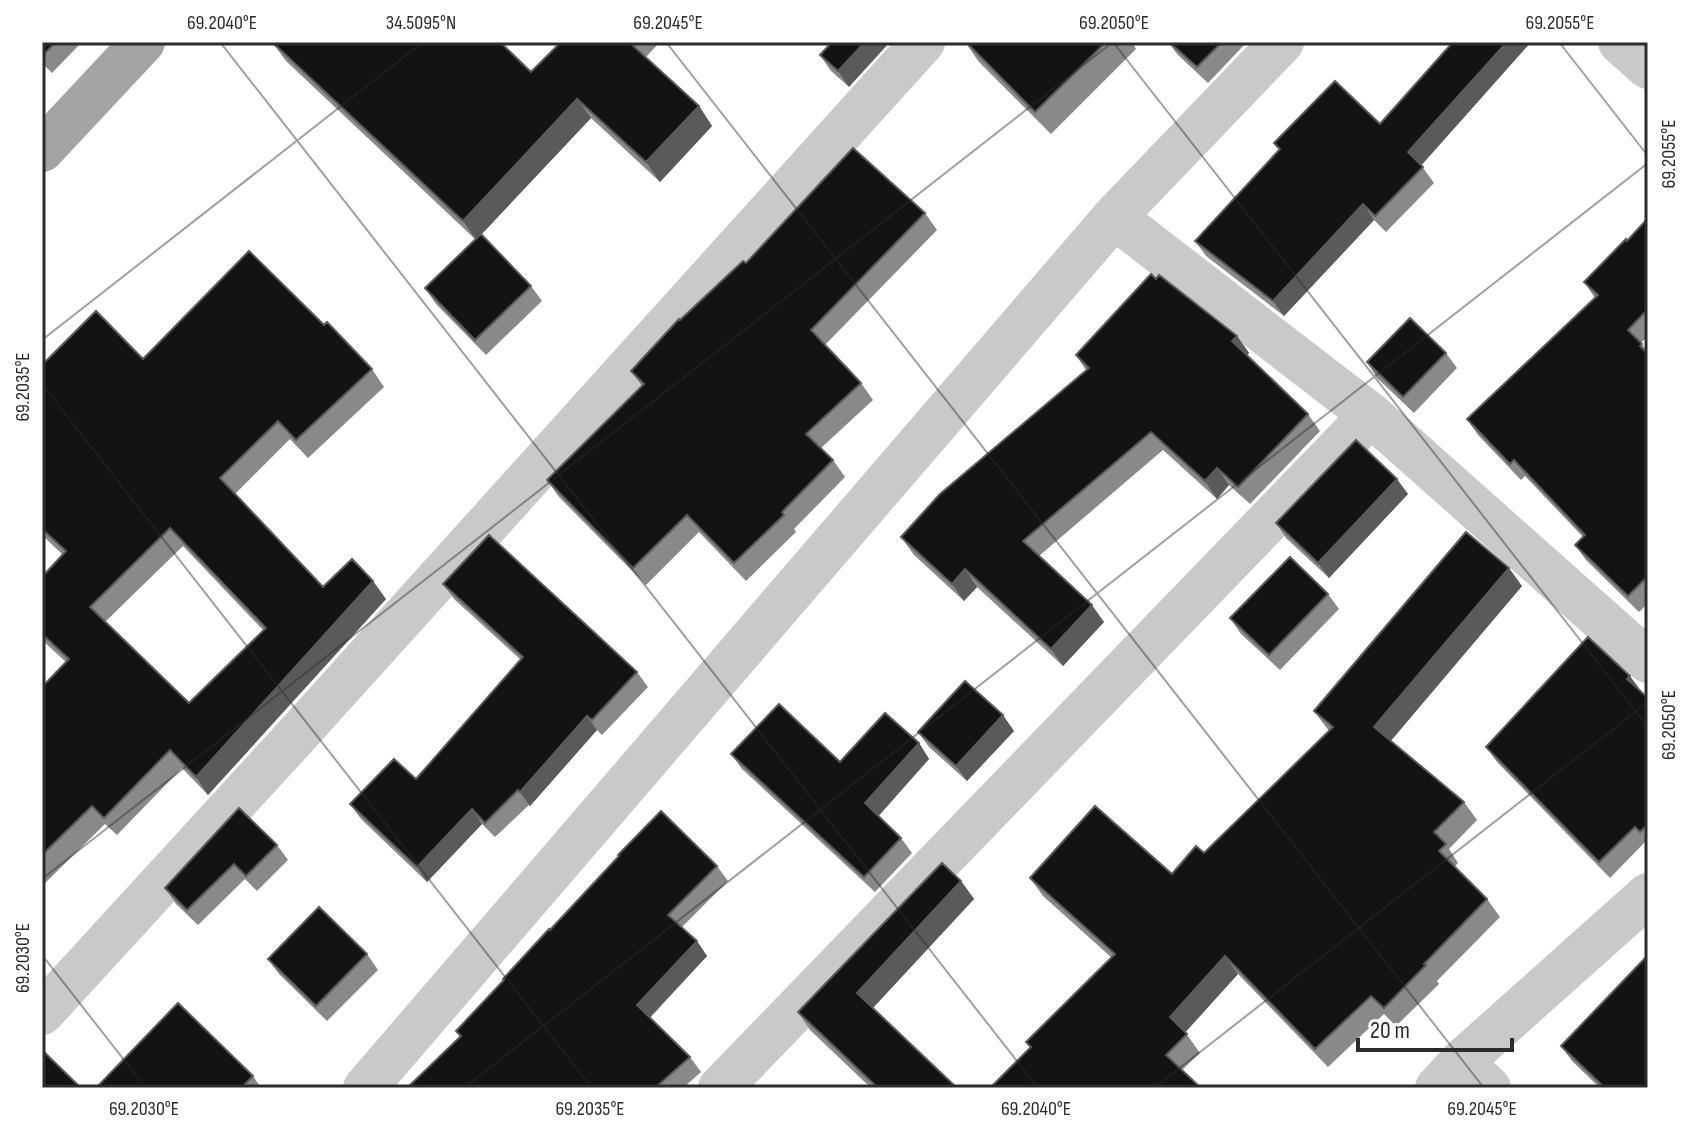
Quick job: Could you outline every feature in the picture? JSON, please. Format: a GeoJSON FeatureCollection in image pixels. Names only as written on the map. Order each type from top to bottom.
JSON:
{"type":"FeatureCollection","features":[{"type":"Feature","properties":{"kind":"main road"},"geometry":{"type":"LineString","coordinates":[[42,150],[143,42]]}},
{"type":"Feature","properties":{"kind":"street"},"geometry":{"type":"LineString","coordinates":[[42,1013],[923,42]]}},
{"type":"Feature","properties":{"kind":"street"},"geometry":{"type":"LineString","coordinates":[[365,1088],[1114,217],[1282,42]]}},
{"type":"Feature","properties":{"kind":"street"},"geometry":{"type":"LineString","coordinates":[[1620,42],[1648,67]]}},
{"type":"Feature","properties":{"kind":"street"},"geometry":{"type":"LineString","coordinates":[[1114,217],[1371,415],[1648,661]]}},
{"type":"Feature","properties":{"kind":"street"},"geometry":{"type":"LineString","coordinates":[[720,1088],[1371,415]]}},
{"type":"Feature","properties":{"kind":"street"},"geometry":{"type":"LineString","coordinates":[[1462,1079],[1648,895]]}},
{"type":"Feature","properties":{"kind":"building"},"geometry":{"type":"Polygon","coordinates":[[[42,42],[56,42],[42,56],[42,42]]]}},
{"type":"Feature","properties":{"kind":"building"},"geometry":{"type":"Polygon","coordinates":[[[272,42],[500,42],[531,72],[561,42],[629,42],[699,106],[646,162],[577,99],[463,221],[272,42]]]}},
{"type":"Feature","properties":{"kind":"building"},"geometry":{"type":"Polygon","coordinates":[[[832,42],[865,42],[838,71],[820,55],[832,42]]]}},
{"type":"Feature","properties":{"kind":"building"},"geometry":{"type":"Polygon","coordinates":[[[966,42],[1106,42],[1035,112],[966,42]]]}},
{"type":"Feature","properties":{"kind":"building"},"geometry":{"type":"Polygon","coordinates":[[[1169,42],[1222,42],[1197,67],[1169,42]]]}},
{"type":"Feature","properties":{"kind":"building"},"geometry":{"type":"Polygon","coordinates":[[[1453,42],[1507,42],[1408,152],[1423,167],[1375,216],[1363,204],[1273,301],[1195,241],[1280,149],[1274,143],[1335,81],[1380,124],[1453,42]]]}},
{"type":"Feature","properties":{"kind":"building"},"geometry":{"type":"Polygon","coordinates":[[[853,148],[925,213],[811,330],[861,383],[806,434],[833,460],[782,512],[784,515],[734,563],[687,515],[633,568],[547,480],[644,384],[631,371],[679,319],[743,261],[746,263],[853,148]]]}},
{"type":"Feature","properties":{"kind":"building"},"geometry":{"type":"Polygon","coordinates":[[[1648,218],[1648,309],[1628,330],[1648,354],[1648,576],[1628,596],[1575,545],[1585,535],[1514,460],[1510,464],[1467,419],[1598,295],[1584,282],[1648,218]]]}},
{"type":"Feature","properties":{"kind":"building"},"geometry":{"type":"Polygon","coordinates":[[[481,234],[531,286],[475,340],[425,288],[481,234]]]}},
{"type":"Feature","properties":{"kind":"building"},"geometry":{"type":"Polygon","coordinates":[[[249,251],[324,325],[327,322],[372,369],[296,440],[278,421],[220,478],[323,587],[352,559],[373,581],[196,777],[170,750],[104,818],[92,806],[42,855],[42,687],[69,659],[42,634],[42,577],[66,551],[42,529],[42,365],[96,311],[143,359],[249,251]],[[170,528],[90,607],[189,703],[266,628],[170,528]]]}},
{"type":"Feature","properties":{"kind":"building"},"geometry":{"type":"Polygon","coordinates":[[[1151,274],[1156,279],[1159,275],[1237,336],[1232,341],[1308,414],[1238,487],[1217,468],[1205,481],[1151,432],[1023,541],[1092,605],[1051,649],[965,569],[952,584],[901,537],[940,494],[1089,368],[1076,355],[1151,274]]]}},
{"type":"Feature","properties":{"kind":"building"},"geometry":{"type":"Polygon","coordinates":[[[1410,318],[1446,353],[1403,397],[1367,362],[1410,318]]]}},
{"type":"Feature","properties":{"kind":"building"},"geometry":{"type":"Polygon","coordinates":[[[1356,440],[1397,479],[1318,563],[1276,523],[1356,440]]]}},
{"type":"Feature","properties":{"kind":"building"},"geometry":{"type":"Polygon","coordinates":[[[1466,532],[1509,568],[1374,727],[1464,802],[1434,832],[1446,844],[1439,851],[1487,899],[1384,1008],[1371,996],[1315,1049],[1225,956],[1170,1017],[1187,1034],[1166,1055],[1201,1088],[990,1088],[1031,1047],[1026,1042],[1115,954],[1030,878],[1095,806],[1172,874],[1196,846],[1204,853],[1333,727],[1314,711],[1466,532]]]}},
{"type":"Feature","properties":{"kind":"building"},"geometry":{"type":"Polygon","coordinates":[[[489,535],[637,672],[592,720],[587,716],[520,792],[518,790],[485,823],[472,809],[417,867],[350,804],[394,759],[416,779],[523,657],[443,584],[489,535]]]}},
{"type":"Feature","properties":{"kind":"building"},"geometry":{"type":"Polygon","coordinates":[[[1290,557],[1328,594],[1269,655],[1230,618],[1290,557]]]}},
{"type":"Feature","properties":{"kind":"building"},"geometry":{"type":"Polygon","coordinates":[[[1588,637],[1630,676],[1627,679],[1648,698],[1648,824],[1640,832],[1635,827],[1599,862],[1486,747],[1588,637]]]}},
{"type":"Feature","properties":{"kind":"building"},"geometry":{"type":"Polygon","coordinates":[[[965,681],[1003,715],[956,766],[918,732],[965,681]]]}},
{"type":"Feature","properties":{"kind":"building"},"geometry":{"type":"Polygon","coordinates":[[[779,704],[840,762],[885,713],[919,743],[865,803],[901,838],[864,877],[731,754],[779,704]]]}},
{"type":"Feature","properties":{"kind":"building"},"geometry":{"type":"Polygon","coordinates":[[[239,808],[277,845],[246,876],[234,864],[187,910],[165,888],[239,808]]]}},
{"type":"Feature","properties":{"kind":"building"},"geometry":{"type":"Polygon","coordinates":[[[661,811],[717,866],[668,915],[697,941],[637,1005],[690,1057],[655,1088],[407,1088],[461,1036],[456,1031],[661,811]]]}},
{"type":"Feature","properties":{"kind":"building"},"geometry":{"type":"Polygon","coordinates":[[[942,863],[961,881],[857,993],[957,1088],[878,1088],[798,1012],[942,863]]]}},
{"type":"Feature","properties":{"kind":"building"},"geometry":{"type":"Polygon","coordinates":[[[319,907],[367,954],[316,1006],[268,959],[319,907]]]}},
{"type":"Feature","properties":{"kind":"building"},"geometry":{"type":"Polygon","coordinates":[[[1648,955],[1648,1088],[1605,1088],[1561,1046],[1648,955]]]}},
{"type":"Feature","properties":{"kind":"building"},"geometry":{"type":"Polygon","coordinates":[[[178,1003],[253,1076],[241,1088],[96,1088],[178,1003]]]}},
{"type":"Feature","properties":{"kind":"building"},"geometry":{"type":"Polygon","coordinates":[[[42,1050],[81,1088],[42,1088],[42,1050]]]}}]}
